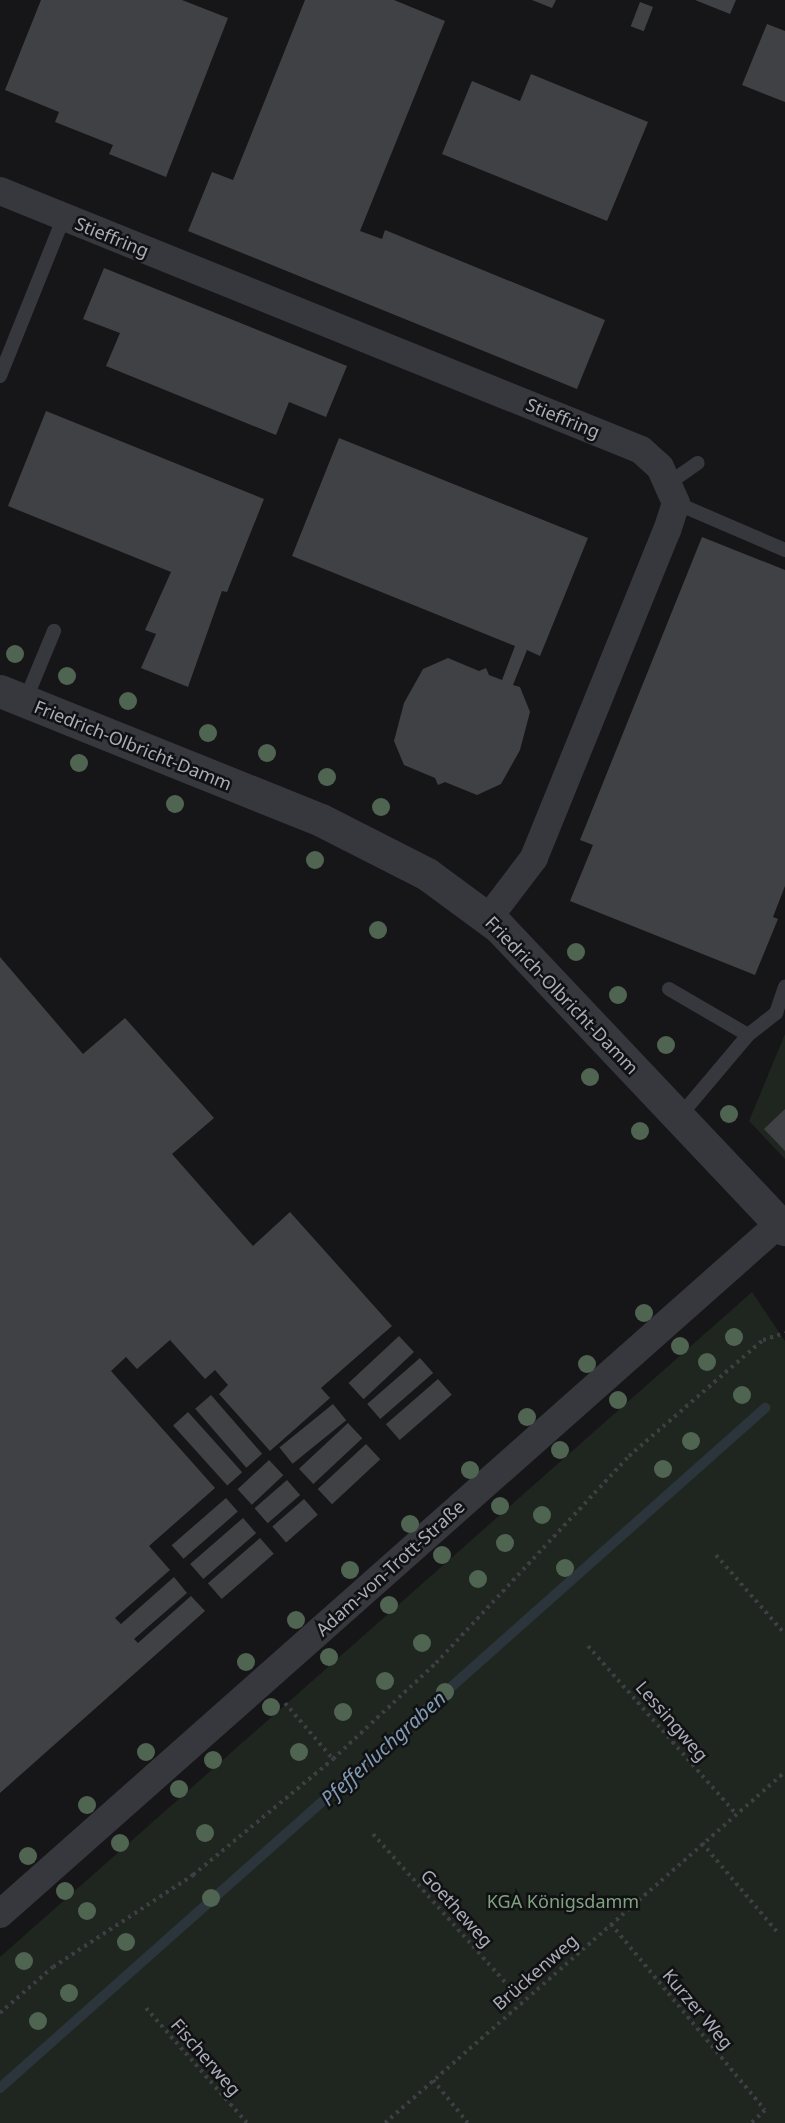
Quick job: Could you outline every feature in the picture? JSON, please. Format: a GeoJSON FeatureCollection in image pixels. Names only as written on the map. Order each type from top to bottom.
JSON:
{"type":"FeatureCollection","features":[{"type":"Feature","properties":{"kind":"street","name":"Stieffring"},"geometry":{"type":"LineString","coordinates":[[0,191],[641,450],[673,493]]}},
{"type":"Feature","properties":{"kind":"street"},"geometry":{"type":"LineString","coordinates":[[489,917],[534,858],[673,493]]}},
{"type":"Feature","properties":{"kind":"street","name":"Friedrich-Olbricht-Damm"},"geometry":{"type":"LineString","coordinates":[[13,696],[321,820],[427,874],[489,917],[783,1226]]}},
{"type":"Feature","properties":{"kind":"street","name":"Adam-von-Trott-Straße"},"geometry":{"type":"LineString","coordinates":[[0,1914],[783,1226]]}},
{"type":"Feature","properties":{"kind":"lane"},"geometry":{"type":"LineString","coordinates":[[0,376],[64,218]]}},
{"type":"Feature","properties":{"kind":"lane"},"geometry":{"type":"LineString","coordinates":[[698,463],[673,493],[785,550]]}},
{"type":"Feature","properties":{"kind":"lane"},"geometry":{"type":"LineString","coordinates":[[13,696],[54,631]]}},
{"type":"Feature","properties":{"kind":"lane"},"geometry":{"type":"LineString","coordinates":[[679,1117],[748,1035],[776,1012],[785,987]]}},
{"type":"Feature","properties":{"kind":"lane"},"geometry":{"type":"LineString","coordinates":[[669,989],[748,1035]]}},
{"type":"Feature","properties":{"kind":"path"},"geometry":{"type":"LineString","coordinates":[[0,2013],[53,1967],[194,1875],[333,1759],[436,1663],[629,1456],[763,1340],[785,1333]]}},
{"type":"Feature","properties":{"kind":"path"},"geometry":{"type":"LineString","coordinates":[[716,1555],[785,1634]]}},
{"type":"Feature","properties":{"kind":"path","name":"Lessingweg"},"geometry":{"type":"LineString","coordinates":[[588,1646],[736,1814]]}},
{"type":"Feature","properties":{"kind":"path"},"geometry":{"type":"LineString","coordinates":[[265,1679],[333,1759]]}},
{"type":"Feature","properties":{"kind":"path","name":"Brückenweg"},"geometry":{"type":"LineString","coordinates":[[385,2123],[522,2000],[785,1772]]}},
{"type":"Feature","properties":{"kind":"path","name":"Goetheweg"},"geometry":{"type":"LineString","coordinates":[[373,1834],[522,2000]]}},
{"type":"Feature","properties":{"kind":"path"},"geometry":{"type":"LineString","coordinates":[[702,1843],[778,1933]]}},
{"type":"Feature","properties":{"kind":"path","name":"Kurzer Weg"},"geometry":{"type":"LineString","coordinates":[[610,1924],[765,2110],[751,2123]]}},
{"type":"Feature","properties":{"kind":"path","name":"Fischerweg"},"geometry":{"type":"LineString","coordinates":[[146,2008],[247,2123]]}},
{"type":"Feature","properties":{"kind":"path"},"geometry":{"type":"LineString","coordinates":[[433,2080],[468,2123]]}},
{"type":"Feature","properties":{"kind":"green space"},"geometry":{"type":"Polygon","coordinates":[[[785,1034],[785,1159],[749,1121],[785,1034]]]}},
{"type":"Feature","properties":{"kind":"green space","name":"KGA Königsdamm"},"geometry":{"type":"Polygon","coordinates":[[[752,1292],[785,1341],[785,2123],[0,2123],[0,1957],[752,1292]]]}},
{"type":"Feature","properties":{"kind":"building"},"geometry":{"type":"Polygon","coordinates":[[[41,0],[182,0],[228,18],[166,177],[109,154],[113,145],[55,122],[59,112],[5,90],[41,0]]]}},
{"type":"Feature","properties":{"kind":"building"},"geometry":{"type":"Polygon","coordinates":[[[305,0],[394,0],[445,21],[360,231],[382,239],[385,230],[605,320],[577,389],[188,231],[212,172],[233,180],[305,0]]]}},
{"type":"Feature","properties":{"kind":"building"},"geometry":{"type":"Polygon","coordinates":[[[532,0],[556,0],[552,8],[532,0]]]}},
{"type":"Feature","properties":{"kind":"building"},"geometry":{"type":"Polygon","coordinates":[[[695,0],[736,0],[730,14],[695,0]]]}},
{"type":"Feature","properties":{"kind":"building"},"geometry":{"type":"Polygon","coordinates":[[[640,2],[653,7],[644,31],[631,26],[640,2]]]}},
{"type":"Feature","properties":{"kind":"building"},"geometry":{"type":"Polygon","coordinates":[[[767,24],[785,31],[785,102],[742,85],[767,24]]]}},
{"type":"Feature","properties":{"kind":"building"},"geometry":{"type":"Polygon","coordinates":[[[531,74],[648,122],[607,221],[442,154],[472,81],[520,101],[531,74]]]}},
{"type":"Feature","properties":{"kind":"building"},"geometry":{"type":"Polygon","coordinates":[[[104,268],[347,366],[326,417],[289,402],[276,435],[106,366],[120,333],[83,319],[104,268]]]}},
{"type":"Feature","properties":{"kind":"building"},"geometry":{"type":"Polygon","coordinates":[[[46,411],[264,499],[227,592],[222,591],[188,687],[141,668],[156,634],[145,630],[171,572],[8,506],[46,411]]]}},
{"type":"Feature","properties":{"kind":"building"},"geometry":{"type":"Polygon","coordinates":[[[339,438],[588,538],[540,656],[527,650],[513,685],[520,687],[530,712],[520,750],[501,784],[477,795],[445,782],[438,785],[435,778],[404,765],[394,741],[404,703],[423,669],[448,658],[479,671],[486,668],[489,675],[502,680],[515,646],[292,556],[339,438]]]}},
{"type":"Feature","properties":{"kind":"building"},"geometry":{"type":"Polygon","coordinates":[[[702,537],[785,570],[785,886],[773,917],[778,919],[755,975],[570,901],[593,845],[580,840],[702,537]]]}},
{"type":"Feature","properties":{"kind":"building"},"geometry":{"type":"Polygon","coordinates":[[[0,957],[83,1054],[125,1018],[214,1118],[172,1154],[253,1246],[290,1212],[392,1326],[321,1388],[330,1398],[270,1451],[219,1394],[228,1385],[215,1370],[205,1379],[170,1340],[137,1369],[126,1357],[111,1371],[215,1488],[149,1546],[170,1570],[115,1618],[121,1624],[174,1577],[187,1593],[134,1639],[138,1643],[191,1596],[205,1611],[0,1793],[0,957]]]}},
{"type":"Feature","properties":{"kind":"building"},"geometry":{"type":"Polygon","coordinates":[[[785,1109],[785,1151],[764,1129],[785,1109]]]}},
{"type":"Feature","properties":{"kind":"building"},"geometry":{"type":"Polygon","coordinates":[[[399,1336],[414,1352],[364,1399],[349,1383],[399,1336]]]}},
{"type":"Feature","properties":{"kind":"building"},"geometry":{"type":"Polygon","coordinates":[[[420,1358],[433,1373],[380,1419],[367,1404],[420,1358]]]}},
{"type":"Feature","properties":{"kind":"building"},"geometry":{"type":"Polygon","coordinates":[[[438,1379],[452,1395],[400,1440],[386,1424],[438,1379]]]}},
{"type":"Feature","properties":{"kind":"building"},"geometry":{"type":"Polygon","coordinates":[[[211,1395],[262,1454],[246,1468],[195,1409],[211,1395]]]}},
{"type":"Feature","properties":{"kind":"building"},"geometry":{"type":"Polygon","coordinates":[[[333,1404],[346,1420],[293,1464],[279,1447],[333,1404]]]}},
{"type":"Feature","properties":{"kind":"building"},"geometry":{"type":"Polygon","coordinates":[[[188,1412],[242,1472],[227,1486],[173,1425],[188,1412]]]}},
{"type":"Feature","properties":{"kind":"building"},"geometry":{"type":"Polygon","coordinates":[[[348,1423],[362,1438],[313,1484],[299,1469],[348,1423]]]}},
{"type":"Feature","properties":{"kind":"building"},"geometry":{"type":"Polygon","coordinates":[[[366,1444],[380,1459],[332,1504],[318,1489],[366,1444]]]}},
{"type":"Feature","properties":{"kind":"building"},"geometry":{"type":"Polygon","coordinates":[[[269,1460],[283,1475],[252,1505],[238,1489],[269,1460]]]}},
{"type":"Feature","properties":{"kind":"building"},"geometry":{"type":"Polygon","coordinates":[[[287,1480],[300,1495],[268,1523],[255,1508],[287,1480]]]}},
{"type":"Feature","properties":{"kind":"building"},"geometry":{"type":"Polygon","coordinates":[[[226,1498],[238,1512],[183,1559],[172,1545],[226,1498]]]}},
{"type":"Feature","properties":{"kind":"building"},"geometry":{"type":"Polygon","coordinates":[[[304,1499],[318,1515],[286,1542],[272,1527],[304,1499]]]}},
{"type":"Feature","properties":{"kind":"building"},"geometry":{"type":"Polygon","coordinates":[[[243,1518],[256,1533],[203,1579],[190,1564],[243,1518]]]}},
{"type":"Feature","properties":{"kind":"building"},"geometry":{"type":"Polygon","coordinates":[[[260,1538],[274,1554],[222,1599],[208,1583],[260,1538]]]}},
{"type":"Feature","properties":{"kind":"waterway","name":"Pfefferluchgraben"},"geometry":{"type":"LineString","coordinates":[[0,2088],[765,1408]]}}]}
